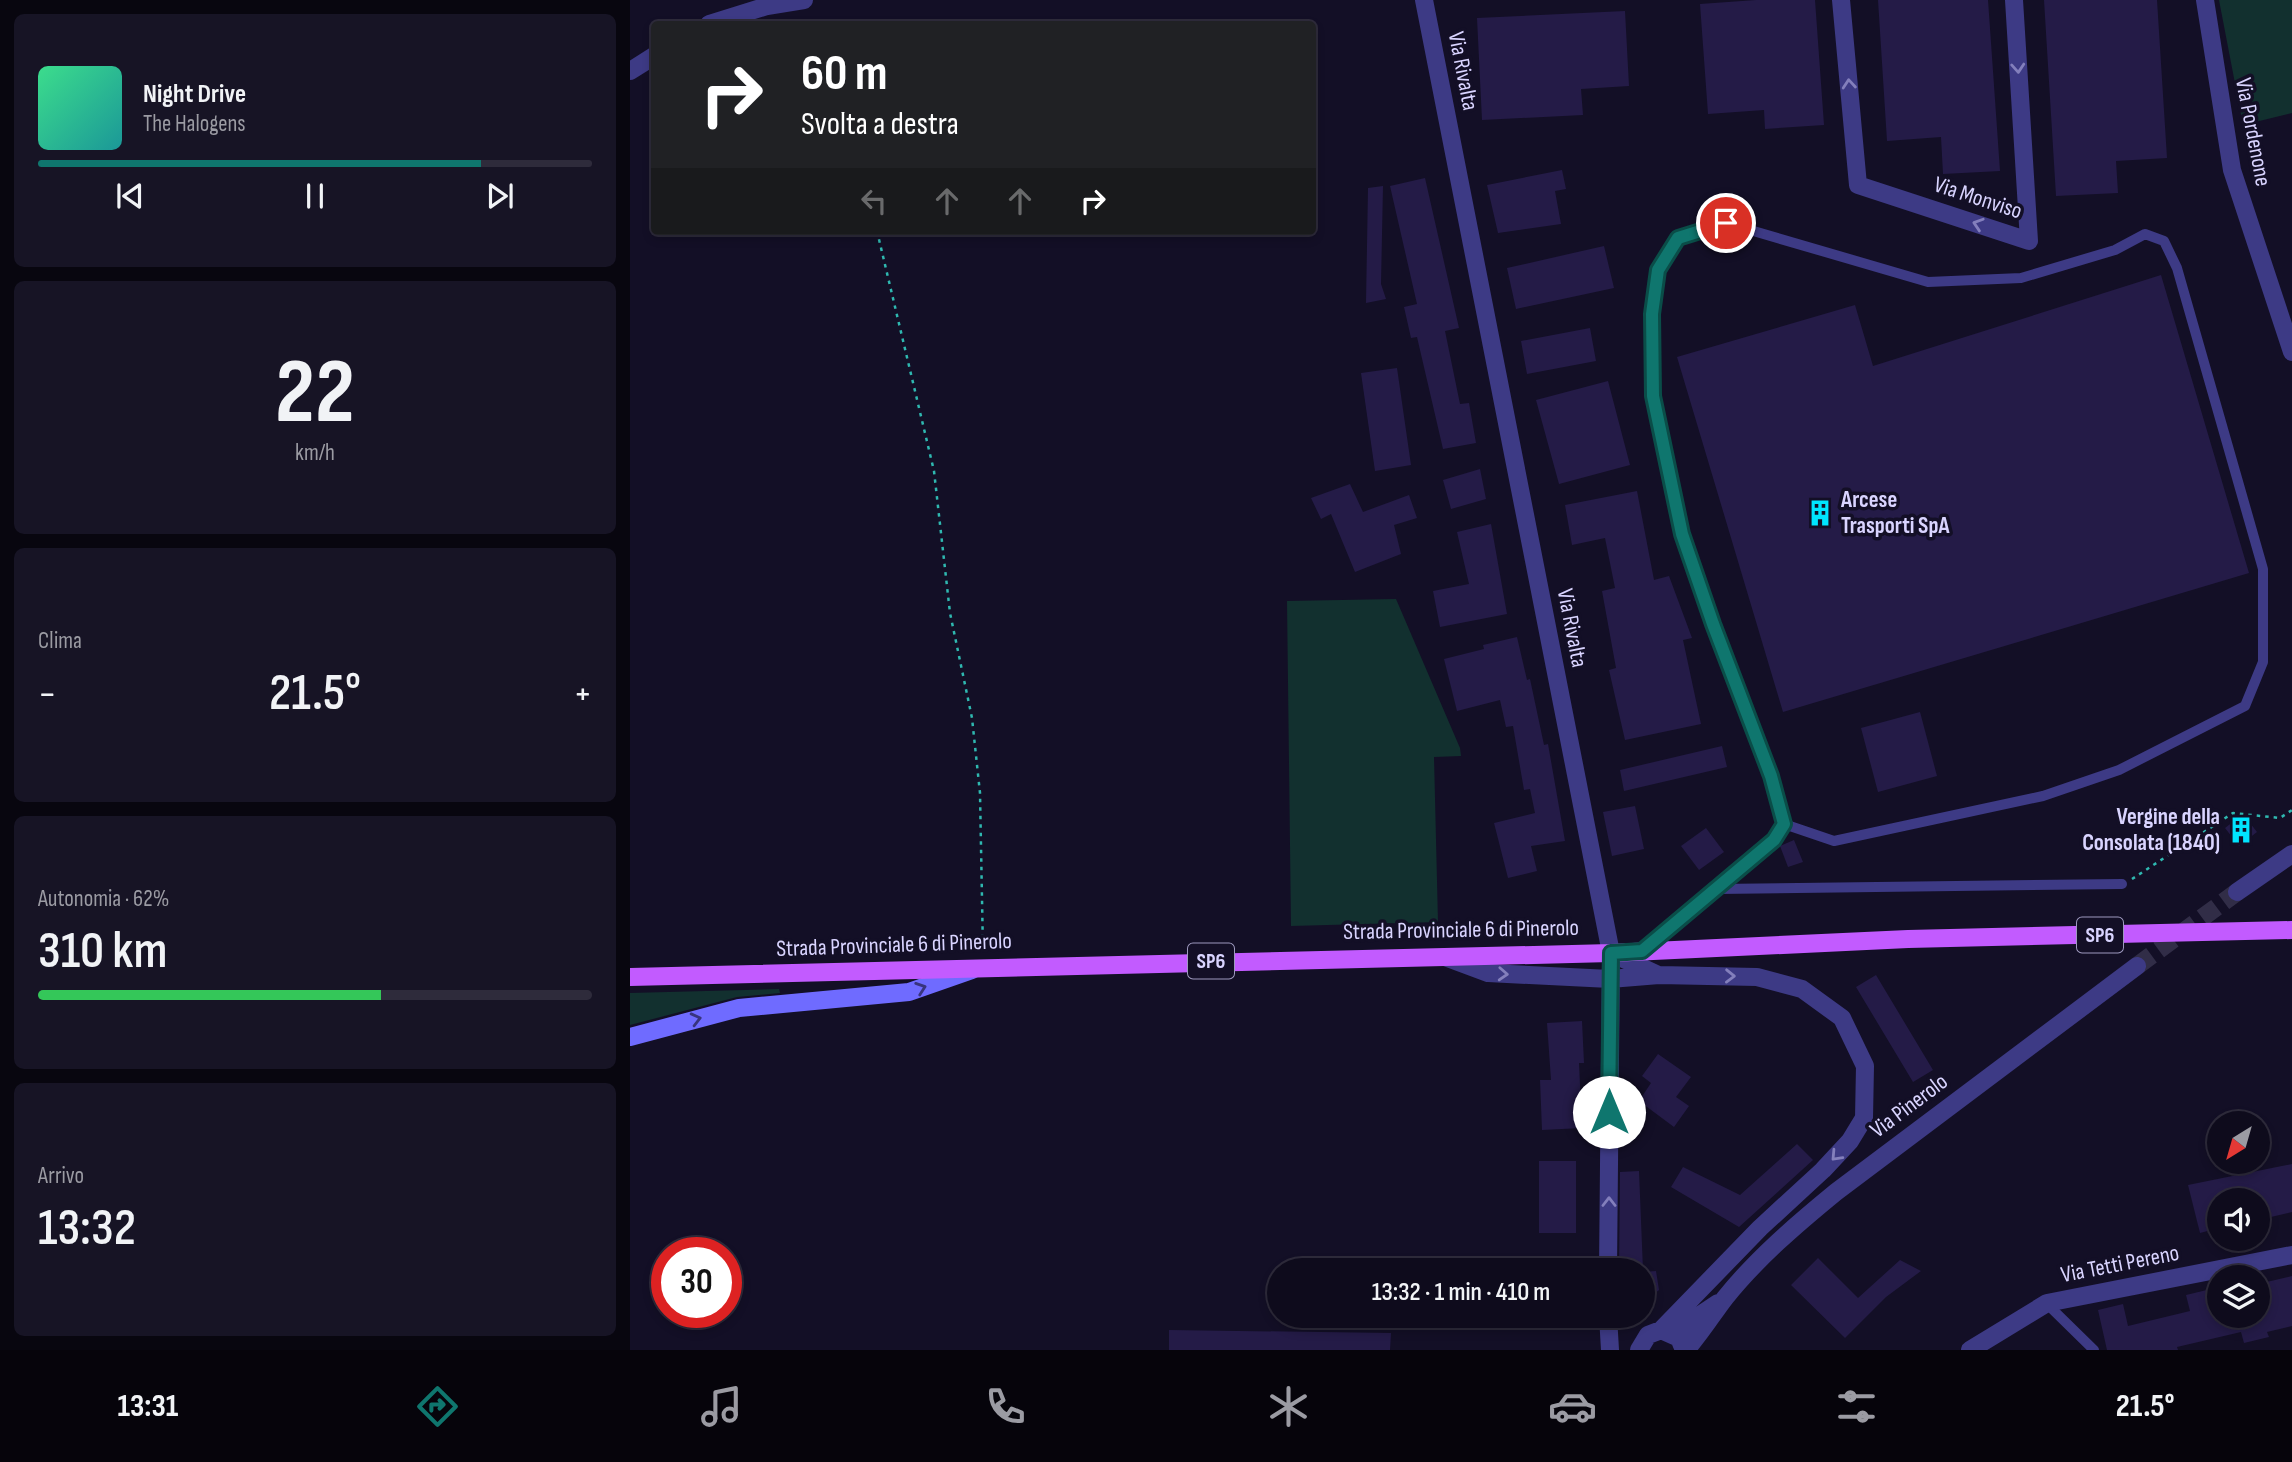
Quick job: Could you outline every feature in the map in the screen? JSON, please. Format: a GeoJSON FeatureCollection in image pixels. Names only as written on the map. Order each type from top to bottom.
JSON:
{"type":"FeatureCollection","features":[{"type":"Feature","properties":{"kind":"main road","name":"Strada Provinciale 6 di Pinerolo"},"geometry":{"type":"LineString","coordinates":[[630,977],[1438,955],[1611,953],[1908,939],[2292,930]]}},
{"type":"Feature","properties":{"kind":"main road"},"geometry":{"type":"LineString","coordinates":[[630,1037],[739,1008],[909,992],[983,967]]}},
{"type":"Feature","properties":{"kind":"street"},"geometry":{"type":"LineString","coordinates":[[718,21],[766,6],[804,0]]}},
{"type":"Feature","properties":{"kind":"street","name":"Via Rivalta"},"geometry":{"type":"LineString","coordinates":[[1424,0],[1611,953],[1608,1258]]}},
{"type":"Feature","properties":{"kind":"street","name":"Via Monviso"},"geometry":{"type":"LineString","coordinates":[[1842,0],[1858,185],[2029,241],[2014,0]]}},
{"type":"Feature","properties":{"kind":"street","name":"Via Pordenone"},"geometry":{"type":"LineString","coordinates":[[2205,0],[2232,170],[2292,352]]}},
{"type":"Feature","properties":{"kind":"street"},"geometry":{"type":"LineString","coordinates":[[630,71],[651,58]]}},
{"type":"Feature","properties":{"kind":"street"},"geometry":{"type":"LineString","coordinates":[[2237,892],[2292,853]]}},
{"type":"Feature","properties":{"kind":"street"},"geometry":{"type":"LineString","coordinates":[[1611,953],[1659,975]]}},
{"type":"Feature","properties":{"kind":"street"},"geometry":{"type":"LineString","coordinates":[[1438,955],[1488,973],[1610,979],[1659,975],[1757,977],[1802,989],[1842,1018],[1866,1066],[1864,1118],[1850,1141],[1683,1305],[1667,1332]]}},
{"type":"Feature","properties":{"kind":"street","name":"Via Pinerolo"},"geometry":{"type":"LineString","coordinates":[[1685,1350],[1707,1327],[1724,1299],[1792,1229],[1836,1192],[2137,966]]}},
{"type":"Feature","properties":{"kind":"street","name":"Via Tetti Pereno"},"geometry":{"type":"LineString","coordinates":[[1970,1350],[2047,1303],[2292,1255]]}},
{"type":"Feature","properties":{"kind":"street","name":"Via Pinerolo"},"geometry":{"type":"LineString","coordinates":[[1667,1332],[1724,1299]]}},
{"type":"Feature","properties":{"kind":"street"},"geometry":{"type":"LineString","coordinates":[[1609,1328],[1610,1350]]}},
{"type":"Feature","properties":{"kind":"street"},"geometry":{"type":"LineString","coordinates":[[1634,1349],[1648,1335],[1667,1332]]}},
{"type":"Feature","properties":{"kind":"street"},"geometry":{"type":"LineString","coordinates":[[1667,1332],[1685,1350]]}},
{"type":"Feature","properties":{"kind":"lane"},"geometry":{"type":"LineString","coordinates":[[1642,951],[1774,840],[1784,824],[1771,776],[1682,534],[1653,396],[1652,314],[1658,270],[1678,238],[1726,223],[1928,282],[2021,278],[2115,250],[2146,234],[2164,242],[2177,268],[2263,569],[2263,662],[2245,706],[2119,770],[2043,796],[1834,841],[1784,824]]}},
{"type":"Feature","properties":{"kind":"lane"},"geometry":{"type":"LineString","coordinates":[[1717,889],[2122,884]]}},
{"type":"Feature","properties":{"kind":"lane"},"geometry":{"type":"LineString","coordinates":[[2047,1303],[2094,1350]]}},
{"type":"Feature","properties":{"kind":"path"},"geometry":{"type":"LineString","coordinates":[[878,235],[934,471],[950,613],[972,718],[980,793],[983,967]]}},
{"type":"Feature","properties":{"kind":"path"},"geometry":{"type":"LineString","coordinates":[[2122,884],[2233,813],[2280,818],[2292,810]]}},
{"type":"Feature","properties":{"kind":"green space"},"geometry":{"type":"Polygon","coordinates":[[[2219,0],[2292,0],[2292,113],[2243,125],[2219,0]]]}},
{"type":"Feature","properties":{"kind":"green space"},"geometry":{"type":"Polygon","coordinates":[[[1396,599],[1460,748],[1461,756],[1434,757],[1438,922],[1291,926],[1287,601],[1396,599]]]}},
{"type":"Feature","properties":{"kind":"green space"},"geometry":{"type":"Polygon","coordinates":[[[779,989],[780,993],[737,997],[630,1025],[630,993],[779,989]]]}},
{"type":"Feature","properties":{"kind":"building"},"geometry":{"type":"Polygon","coordinates":[[[1815,0],[1824,125],[1765,129],[1764,110],[1708,114],[1700,4],[1815,0]]]}},
{"type":"Feature","properties":{"kind":"building"},"geometry":{"type":"Polygon","coordinates":[[[1878,0],[1988,0],[2000,171],[1943,174],[1941,137],[1887,141],[1878,0]]]}},
{"type":"Feature","properties":{"kind":"building"},"geometry":{"type":"Polygon","coordinates":[[[2044,0],[2157,0],[2167,158],[2116,161],[2118,193],[2056,196],[2044,0]]]}},
{"type":"Feature","properties":{"kind":"building"},"geometry":{"type":"Polygon","coordinates":[[[1625,11],[1629,86],[1581,89],[1583,115],[1482,120],[1477,18],[1625,11]]]}},
{"type":"Feature","properties":{"kind":"building"},"geometry":{"type":"Polygon","coordinates":[[[1562,170],[1566,189],[1555,191],[1561,224],[1498,233],[1487,185],[1562,170]]]}},
{"type":"Feature","properties":{"kind":"building"},"geometry":{"type":"Polygon","coordinates":[[[1425,178],[1459,328],[1445,331],[1460,404],[1469,403],[1476,443],[1443,449],[1417,337],[1411,338],[1404,307],[1417,304],[1390,186],[1425,178]]]}},
{"type":"Feature","properties":{"kind":"building"},"geometry":{"type":"Polygon","coordinates":[[[1383,186],[1381,284],[1386,299],[1366,303],[1368,188],[1383,186]]]}},
{"type":"Feature","properties":{"kind":"building"},"geometry":{"type":"Polygon","coordinates":[[[1604,246],[1614,288],[1516,309],[1507,268],[1604,246]]]}},
{"type":"Feature","properties":{"kind":"building"},"geometry":{"type":"Polygon","coordinates":[[[2161,275],[2249,573],[1783,712],[1677,357],[1855,305],[1873,366],[2161,275]]]}},
{"type":"Feature","properties":{"kind":"building"},"geometry":{"type":"Polygon","coordinates":[[[1590,328],[1596,361],[1527,374],[1521,341],[1590,328]]]}},
{"type":"Feature","properties":{"kind":"building"},"geometry":{"type":"Polygon","coordinates":[[[1397,368],[1411,465],[1375,471],[1361,373],[1397,368]]]}},
{"type":"Feature","properties":{"kind":"building"},"geometry":{"type":"Polygon","coordinates":[[[1608,381],[1630,465],[1559,484],[1536,400],[1608,381]]]}},
{"type":"Feature","properties":{"kind":"building"},"geometry":{"type":"Polygon","coordinates":[[[1480,469],[1486,499],[1451,509],[1443,480],[1480,469]]]}},
{"type":"Feature","properties":{"kind":"building"},"geometry":{"type":"Polygon","coordinates":[[[1350,484],[1363,512],[1409,495],[1417,518],[1394,525],[1401,554],[1355,572],[1331,514],[1321,519],[1311,498],[1350,484]]]}},
{"type":"Feature","properties":{"kind":"building"},"geometry":{"type":"Polygon","coordinates":[[[1637,491],[1654,580],[1669,576],[1692,638],[1683,640],[1701,724],[1625,740],[1609,670],[1616,668],[1602,591],[1615,588],[1605,538],[1572,545],[1565,505],[1637,491]]]}},
{"type":"Feature","properties":{"kind":"building"},"geometry":{"type":"Polygon","coordinates":[[[1491,524],[1507,614],[1440,627],[1433,591],[1469,584],[1457,532],[1491,524]]]}},
{"type":"Feature","properties":{"kind":"building"},"geometry":{"type":"Polygon","coordinates":[[[1517,637],[1527,680],[1530,679],[1544,745],[1548,744],[1565,841],[1531,846],[1537,871],[1508,878],[1494,823],[1535,813],[1530,789],[1524,790],[1513,726],[1506,727],[1500,700],[1457,711],[1444,659],[1484,649],[1483,645],[1517,637]]]}},
{"type":"Feature","properties":{"kind":"building"},"geometry":{"type":"Polygon","coordinates":[[[1920,712],[1937,776],[1878,792],[1861,728],[1920,712]]]}},
{"type":"Feature","properties":{"kind":"building"},"geometry":{"type":"Polygon","coordinates":[[[1722,746],[1727,767],[1624,791],[1620,770],[1722,746]]]}},
{"type":"Feature","properties":{"kind":"building"},"geometry":{"type":"Polygon","coordinates":[[[1635,806],[1644,849],[1612,856],[1603,812],[1635,806]]]}},
{"type":"Feature","properties":{"kind":"building","name":"Vergine della Consolata (1840)"},"geometry":{"type":"Polygon","coordinates":[[[2243,814],[2257,832],[2239,846],[2225,828],[2243,814]]]}},
{"type":"Feature","properties":{"kind":"building"},"geometry":{"type":"Polygon","coordinates":[[[1706,828],[1724,852],[1699,870],[1681,846],[1706,828]]]}},
{"type":"Feature","properties":{"kind":"building"},"geometry":{"type":"Polygon","coordinates":[[[1794,840],[1803,862],[1788,867],[1780,846],[1794,840]]]}},
{"type":"Feature","properties":{"kind":"building"},"geometry":{"type":"Polygon","coordinates":[[[1876,975],[1933,1070],[1913,1082],[1856,987],[1876,975]]]}},
{"type":"Feature","properties":{"kind":"building"},"geometry":{"type":"Polygon","coordinates":[[[1582,1021],[1584,1063],[1579,1063],[1582,1128],[1542,1130],[1540,1080],[1551,1080],[1547,1023],[1582,1021]]]}},
{"type":"Feature","properties":{"kind":"building"},"geometry":{"type":"Polygon","coordinates":[[[1658,1054],[1691,1077],[1676,1097],[1689,1106],[1674,1127],[1639,1101],[1651,1083],[1642,1076],[1658,1054]]]}},
{"type":"Feature","properties":{"kind":"building"},"geometry":{"type":"Polygon","coordinates":[[[1797,1144],[1813,1160],[1739,1227],[1671,1187],[1683,1167],[1740,1195],[1797,1144]]]}},
{"type":"Feature","properties":{"kind":"building"},"geometry":{"type":"Polygon","coordinates":[[[1539,1161],[1576,1161],[1576,1233],[1539,1233],[1539,1161]]]}},
{"type":"Feature","properties":{"kind":"building"},"geometry":{"type":"Polygon","coordinates":[[[2292,1164],[2292,1212],[2270,1217],[2270,1188],[2207,1188],[2207,1231],[2200,1233],[2188,1185],[2242,1174],[2270,1174],[2270,1168],[2292,1164]]]}},
{"type":"Feature","properties":{"kind":"building"},"geometry":{"type":"Polygon","coordinates":[[[1639,1171],[1643,1258],[1619,1258],[1620,1172],[1639,1171]]]}},
{"type":"Feature","properties":{"kind":"building"},"geometry":{"type":"Polygon","coordinates":[[[1818,1258],[1858,1298],[1900,1260],[1921,1271],[1886,1297],[1845,1338],[1791,1285],[1818,1258]]]}},
{"type":"Feature","properties":{"kind":"building"},"geometry":{"type":"Polygon","coordinates":[[[1655,1271],[1659,1290],[1655,1293],[1655,1271]]]}},
{"type":"Feature","properties":{"kind":"building"},"geometry":{"type":"Polygon","coordinates":[[[2292,1276],[2292,1326],[2267,1332],[2269,1337],[2244,1343],[2241,1332],[2177,1347],[2178,1350],[2107,1350],[2098,1310],[2123,1304],[2128,1326],[2190,1311],[2186,1295],[2207,1290],[2207,1328],[2270,1328],[2270,1281],[2292,1276]]]}},
{"type":"Feature","properties":{"kind":"building"},"geometry":{"type":"Polygon","coordinates":[[[1169,1330],[1391,1333],[1390,1350],[1169,1350],[1169,1330]]]}},
{"type":"Feature","properties":{"kind":"tunnel"},"geometry":{"type":"LineString","coordinates":[[2137,966],[2237,892]]}},
{"type":"Feature","properties":{"kind":"place","name":"Arcese Trasporti SpA"},"geometry":{"type":"Point","coordinates":[1820,513]}},
{"type":"Feature","properties":{"kind":"place","name":"Vergine della Consolata (1840)"},"geometry":{"type":"Point","coordinates":[2241,830]}},
{"type":"Feature","properties":{"kind":"route"},"geometry":{"type":"LineString","coordinates":[[1609,1112],[1611,953],[1642,951],[1774,840],[1784,824],[1771,776],[1682,534],[1653,396],[1652,314],[1658,270],[1678,238],[1726,223]]}}]}
